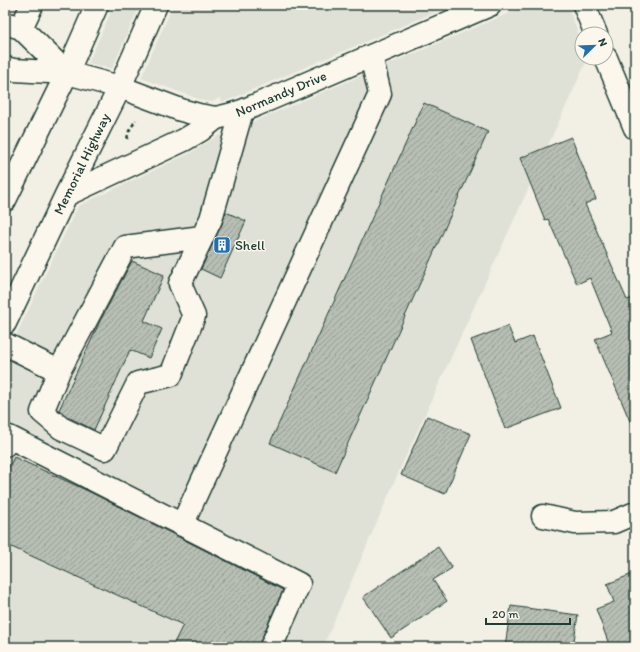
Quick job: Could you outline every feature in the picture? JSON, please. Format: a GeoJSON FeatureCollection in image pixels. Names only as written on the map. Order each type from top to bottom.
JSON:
{"type":"FeatureCollection","features":[{"type":"Feature","properties":{"kind":"street"},"geometry":{"type":"LineString","coordinates":[[32,5],[13,26],[67,73]]}},
{"type":"Feature","properties":{"kind":"street"},"geometry":{"type":"LineString","coordinates":[[5,200],[67,73],[96,5]]}},
{"type":"Feature","properties":{"kind":"street","name":"Memorial Highway"},"geometry":{"type":"LineString","coordinates":[[5,323],[66,195],[120,87],[156,5]]}},
{"type":"Feature","properties":{"kind":"street","name":"Normandy Drive"},"geometry":{"type":"LineString","coordinates":[[5,68],[14,70],[67,73],[120,87],[181,110],[216,118],[242,111],[490,5]]}},
{"type":"Feature","properties":{"kind":"street"},"geometry":{"type":"LineString","coordinates":[[584,5],[593,26]]}},
{"type":"Feature","properties":{"kind":"street"},"geometry":{"type":"LineString","coordinates":[[182,525],[380,94],[371,56]]}},
{"type":"Feature","properties":{"kind":"street"},"geometry":{"type":"LineString","coordinates":[[609,66],[635,128]]}},
{"type":"Feature","properties":{"kind":"street"},"geometry":{"type":"LineString","coordinates":[[202,237],[125,247],[59,371],[42,412],[61,428],[105,449],[138,383],[171,375],[194,316],[180,284],[211,219],[242,111]]}},
{"type":"Feature","properties":{"kind":"street"},"geometry":{"type":"LineString","coordinates":[[66,195],[184,140],[201,130],[216,118]]}},
{"type":"Feature","properties":{"kind":"street"},"geometry":{"type":"LineString","coordinates":[[5,344],[59,371]]}},
{"type":"Feature","properties":{"kind":"street"},"geometry":{"type":"LineString","coordinates":[[6,439],[299,584],[271,647]]}},
{"type":"Feature","properties":{"kind":"street"},"geometry":{"type":"LineString","coordinates":[[543,516],[575,523],[614,522],[635,513]]}},
{"type":"Feature","properties":{"kind":"path"},"geometry":{"type":"LineString","coordinates":[[129,131],[138,116]]}},
{"type":"Feature","properties":{"kind":"shaded area"},"geometry":{"type":"Polygon","coordinates":[[[114,5],[140,5],[112,69],[88,63],[114,5]]]}},
{"type":"Feature","properties":{"kind":"shaded area"},"geometry":{"type":"Polygon","coordinates":[[[173,5],[452,5],[226,101],[223,102],[219,98],[213,102],[204,101],[141,78],[173,5]]]}},
{"type":"Feature","properties":{"kind":"shaded area"},"geometry":{"type":"Polygon","coordinates":[[[528,5],[567,5],[575,26],[574,26],[574,66],[584,66],[396,478],[323,647],[5,647],[5,358],[78,206],[190,153],[219,135],[227,136],[248,124],[528,5]]]}},
{"type":"Feature","properties":{"kind":"building"},"geometry":{"type":"Polygon","coordinates":[[[424,103],[488,132],[335,472],[270,443],[424,103]]]}},
{"type":"Feature","properties":{"kind":"building"},"geometry":{"type":"Polygon","coordinates":[[[571,137],[596,199],[585,204],[627,300],[635,297],[635,433],[595,339],[612,332],[590,278],[577,284],[548,219],[545,220],[520,158],[571,137]]]}},
{"type":"Feature","properties":{"kind":"building","name":"Shell"},"geometry":{"type":"Polygon","coordinates":[[[226,212],[246,221],[220,278],[201,269],[226,212]]]}},
{"type":"Feature","properties":{"kind":"building"},"geometry":{"type":"Polygon","coordinates":[[[132,261],[164,275],[144,321],[162,329],[149,358],[130,350],[94,430],[68,417],[59,410],[100,321],[132,261]]]}},
{"type":"Feature","properties":{"kind":"building"},"geometry":{"type":"Polygon","coordinates":[[[508,326],[515,343],[533,336],[561,408],[505,429],[471,340],[508,326]]]}},
{"type":"Feature","properties":{"kind":"building"},"geometry":{"type":"Polygon","coordinates":[[[427,416],[471,434],[445,494],[401,475],[427,416]]]}},
{"type":"Feature","properties":{"kind":"building"},"geometry":{"type":"Polygon","coordinates":[[[14,457],[88,491],[283,590],[259,647],[172,647],[183,625],[5,544],[5,475],[14,457]]]}},
{"type":"Feature","properties":{"kind":"building"},"geometry":{"type":"Polygon","coordinates":[[[438,547],[452,568],[433,580],[447,601],[391,638],[363,597],[438,547]]]}},
{"type":"Feature","properties":{"kind":"building"},"geometry":{"type":"Polygon","coordinates":[[[635,573],[635,647],[610,647],[596,609],[614,602],[607,584],[635,573]]]}},
{"type":"Feature","properties":{"kind":"building"},"geometry":{"type":"Polygon","coordinates":[[[511,606],[578,615],[573,647],[505,647],[511,606]]]}},
{"type":"Feature","properties":{"kind":"place","name":"Shell"},"geometry":{"type":"Point","coordinates":[222,245]}}]}
